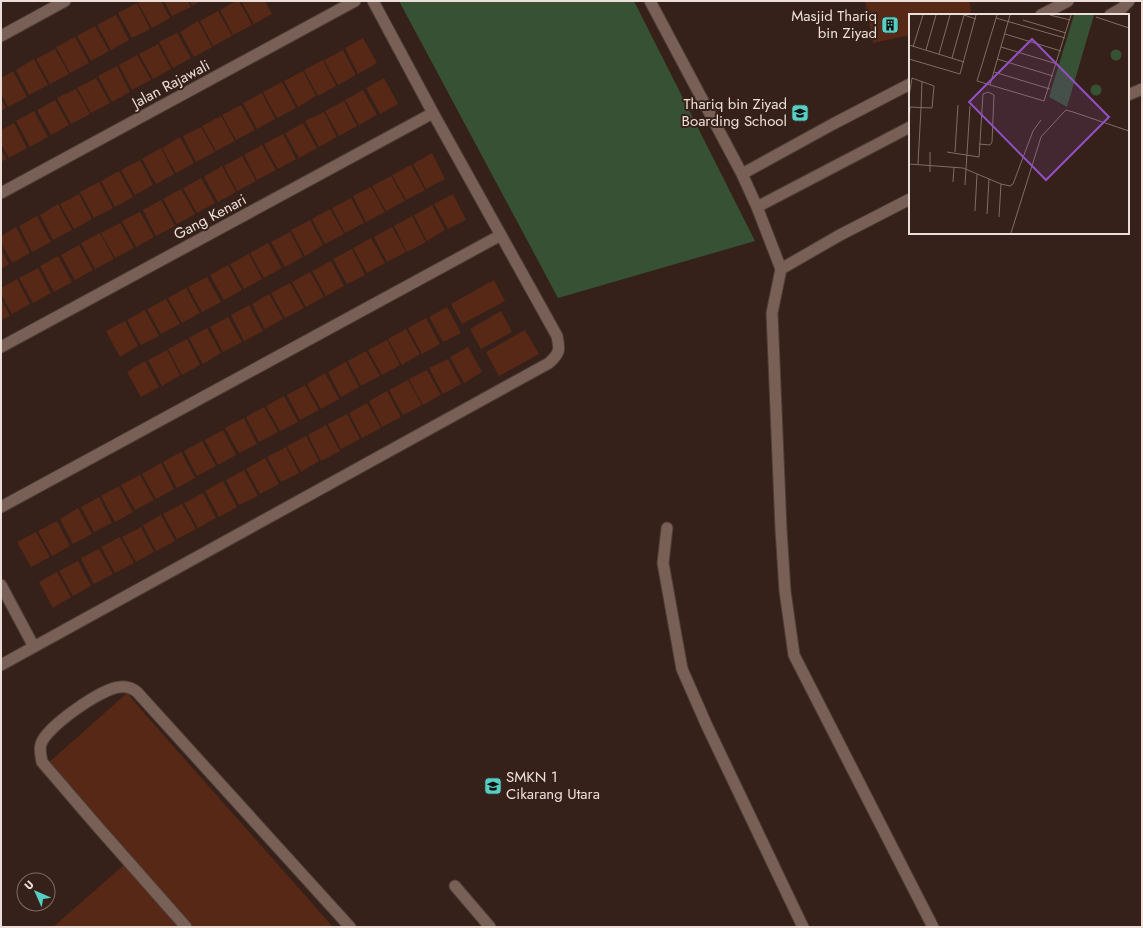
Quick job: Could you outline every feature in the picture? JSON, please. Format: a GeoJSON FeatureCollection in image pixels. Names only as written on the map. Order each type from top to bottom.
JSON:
{"type":"FeatureCollection","features":[{"type":"Feature","properties":{"kind":"street"},"geometry":{"type":"LineString","coordinates":[[1,36],[65,1]]}},
{"type":"Feature","properties":{"kind":"street","name":"Jalan Rajawali"},"geometry":{"type":"LineString","coordinates":[[1,193],[355,1]]}},
{"type":"Feature","properties":{"kind":"street"},"geometry":{"type":"LineString","coordinates":[[1,665],[549,363],[557,355],[559,345],[556,336],[373,1]]}},
{"type":"Feature","properties":{"kind":"street"},"geometry":{"type":"LineString","coordinates":[[650,1],[742,174],[757,207],[781,269],[772,314],[780,520],[785,590],[794,655],[933,927]]}},
{"type":"Feature","properties":{"kind":"street"},"geometry":{"type":"LineString","coordinates":[[1043,14],[1068,1]]}},
{"type":"Feature","properties":{"kind":"street"},"geometry":{"type":"LineString","coordinates":[[1112,14],[1122,8],[1129,1]]}},
{"type":"Feature","properties":{"kind":"street"},"geometry":{"type":"LineString","coordinates":[[742,174],[909,85]]}},
{"type":"Feature","properties":{"kind":"street"},"geometry":{"type":"LineString","coordinates":[[1129,95],[1142,89]]}},
{"type":"Feature","properties":{"kind":"street","name":"Gang Kenari"},"geometry":{"type":"LineString","coordinates":[[1,347],[433,113]]}},
{"type":"Feature","properties":{"kind":"street"},"geometry":{"type":"LineString","coordinates":[[757,207],[909,128]]}},
{"type":"Feature","properties":{"kind":"street"},"geometry":{"type":"LineString","coordinates":[[781,269],[840,235],[909,199]]}},
{"type":"Feature","properties":{"kind":"street"},"geometry":{"type":"LineString","coordinates":[[1,507],[501,236]]}},
{"type":"Feature","properties":{"kind":"street"},"geometry":{"type":"LineString","coordinates":[[667,528],[663,563],[682,669],[707,726],[803,927]]}},
{"type":"Feature","properties":{"kind":"street"},"geometry":{"type":"LineString","coordinates":[[1,585],[34,647]]}},
{"type":"Feature","properties":{"kind":"street"},"geometry":{"type":"LineString","coordinates":[[186,927],[42,762],[40,754],[41,744],[46,734],[72,712],[104,692],[119,687],[130,688],[138,692],[350,927]]}},
{"type":"Feature","properties":{"kind":"street"},"geometry":{"type":"LineString","coordinates":[[455,886],[490,927]]}},
{"type":"Feature","properties":{"kind":"green space"},"geometry":{"type":"Polygon","coordinates":[[[399,1],[634,1],[755,241],[558,298],[399,1]]]}},
{"type":"Feature","properties":{"kind":"building"},"geometry":{"type":"Polygon","coordinates":[[[141,1],[161,1],[170,18],[152,28],[138,3],[141,1]]]}},
{"type":"Feature","properties":{"kind":"building"},"geometry":{"type":"Polygon","coordinates":[[[164,1],[188,1],[191,7],[172,16],[164,1]]]}},
{"type":"Feature","properties":{"kind":"building"},"geometry":{"type":"Polygon","coordinates":[[[190,1],[201,1],[192,6],[190,1]]]}},
{"type":"Feature","properties":{"kind":"building"},"geometry":{"type":"Polygon","coordinates":[[[236,1],[239,1],[252,25],[233,35],[220,10],[236,1]]]}},
{"type":"Feature","properties":{"kind":"building"},"geometry":{"type":"Polygon","coordinates":[[[241,1],[265,1],[272,14],[254,24],[241,1]]]}},
{"type":"Feature","properties":{"kind":"building","name":"Masjid Thariq bin Ziyad"},"geometry":{"type":"Polygon","coordinates":[[[865,1],[969,1],[972,14],[909,14],[909,35],[873,43],[865,1]]]}},
{"type":"Feature","properties":{"kind":"building"},"geometry":{"type":"Polygon","coordinates":[[[137,3],[150,29],[132,38],[118,13],[137,3]]]}},
{"type":"Feature","properties":{"kind":"building"},"geometry":{"type":"Polygon","coordinates":[[[218,11],[232,36],[213,46],[200,21],[218,11]]]}},
{"type":"Feature","properties":{"kind":"building"},"geometry":{"type":"Polygon","coordinates":[[[116,15],[129,40],[111,50],[97,25],[116,15]]]}},
{"type":"Feature","properties":{"kind":"building"},"geometry":{"type":"Polygon","coordinates":[[[198,21],[212,47],[194,57],[180,32],[198,21]]]}},
{"type":"Feature","properties":{"kind":"building"},"geometry":{"type":"Polygon","coordinates":[[[95,26],[109,51],[91,61],[77,36],[95,26]]]}},
{"type":"Feature","properties":{"kind":"building"},"geometry":{"type":"Polygon","coordinates":[[[177,33],[191,58],[173,68],[159,42],[177,33]]]}},
{"type":"Feature","properties":{"kind":"building"},"geometry":{"type":"Polygon","coordinates":[[[75,37],[89,63],[70,73],[56,47],[75,37]]]}},
{"type":"Feature","properties":{"kind":"building"},"geometry":{"type":"Polygon","coordinates":[[[363,38],[377,63],[358,74],[345,48],[363,38]]]}},
{"type":"Feature","properties":{"kind":"building"},"geometry":{"type":"Polygon","coordinates":[[[158,44],[171,69],[153,79],[139,54],[158,44]]]}},
{"type":"Feature","properties":{"kind":"building"},"geometry":{"type":"Polygon","coordinates":[[[55,49],[69,74],[50,84],[36,59],[55,49]]]}},
{"type":"Feature","properties":{"kind":"building"},"geometry":{"type":"Polygon","coordinates":[[[343,50],[356,75],[338,85],[324,60],[343,50]]]}},
{"type":"Feature","properties":{"kind":"building"},"geometry":{"type":"Polygon","coordinates":[[[137,55],[151,80],[132,90],[119,65],[137,55]]]}},
{"type":"Feature","properties":{"kind":"building"},"geometry":{"type":"Polygon","coordinates":[[[34,59],[48,85],[29,95],[16,70],[34,59]]]}},
{"type":"Feature","properties":{"kind":"building"},"geometry":{"type":"Polygon","coordinates":[[[323,60],[336,86],[318,96],[304,70],[323,60]]]}},
{"type":"Feature","properties":{"kind":"building"},"geometry":{"type":"Polygon","coordinates":[[[117,66],[130,92],[112,102],[98,76],[117,66]]]}},
{"type":"Feature","properties":{"kind":"building"},"geometry":{"type":"Polygon","coordinates":[[[13,71],[27,97],[8,107],[1,93],[1,78],[13,71]]]}},
{"type":"Feature","properties":{"kind":"building"},"geometry":{"type":"Polygon","coordinates":[[[303,71],[316,96],[298,107],[284,81],[303,71]]]}},
{"type":"Feature","properties":{"kind":"building"},"geometry":{"type":"Polygon","coordinates":[[[96,78],[110,103],[91,113],[77,88],[96,78]]]}},
{"type":"Feature","properties":{"kind":"building"},"geometry":{"type":"Polygon","coordinates":[[[384,78],[398,104],[380,114],[366,88],[384,78]]]}},
{"type":"Feature","properties":{"kind":"building"},"geometry":{"type":"Polygon","coordinates":[[[282,82],[296,108],[277,118],[263,92],[282,82]]]}},
{"type":"Feature","properties":{"kind":"building"},"geometry":{"type":"Polygon","coordinates":[[[76,89],[90,114],[71,124],[57,98],[76,89]]]}},
{"type":"Feature","properties":{"kind":"building"},"geometry":{"type":"Polygon","coordinates":[[[363,90],[377,115],[359,125],[345,100],[363,90]]]}},
{"type":"Feature","properties":{"kind":"building"},"geometry":{"type":"Polygon","coordinates":[[[262,93],[275,119],[257,129],[243,103],[262,93]]]}},
{"type":"Feature","properties":{"kind":"building"},"geometry":{"type":"Polygon","coordinates":[[[1,98],[6,108],[1,111],[1,98]]]}},
{"type":"Feature","properties":{"kind":"building"},"geometry":{"type":"Polygon","coordinates":[[[55,100],[69,125],[51,135],[37,110],[55,100]]]}},
{"type":"Feature","properties":{"kind":"building"},"geometry":{"type":"Polygon","coordinates":[[[344,101],[357,126],[339,136],[325,111],[344,101]]]}},
{"type":"Feature","properties":{"kind":"building"},"geometry":{"type":"Polygon","coordinates":[[[241,105],[255,130],[236,140],[222,115],[241,105]]]}},
{"type":"Feature","properties":{"kind":"building"},"geometry":{"type":"Polygon","coordinates":[[[34,111],[48,137],[30,147],[16,121],[34,111]]]}},
{"type":"Feature","properties":{"kind":"building"},"geometry":{"type":"Polygon","coordinates":[[[324,112],[337,137],[319,147],[305,121],[324,112]]]}},
{"type":"Feature","properties":{"kind":"building"},"geometry":{"type":"Polygon","coordinates":[[[221,116],[235,141],[216,151],[202,126],[221,116]]]}},
{"type":"Feature","properties":{"kind":"building"},"geometry":{"type":"Polygon","coordinates":[[[14,123],[27,148],[9,158],[1,144],[1,130],[14,123]]]}},
{"type":"Feature","properties":{"kind":"building"},"geometry":{"type":"Polygon","coordinates":[[[303,123],[317,148],[299,158],[285,133],[303,123]]]}},
{"type":"Feature","properties":{"kind":"building"},"geometry":{"type":"Polygon","coordinates":[[[201,127],[215,152],[196,162],[183,136],[201,127]]]}},
{"type":"Feature","properties":{"kind":"building"},"geometry":{"type":"Polygon","coordinates":[[[283,134],[296,159],[278,169],[264,144],[283,134]]]}},
{"type":"Feature","properties":{"kind":"building"},"geometry":{"type":"Polygon","coordinates":[[[180,137],[194,163],[176,173],[162,148],[180,137]]]}},
{"type":"Feature","properties":{"kind":"building"},"geometry":{"type":"Polygon","coordinates":[[[262,145],[276,170],[257,180],[244,155],[262,145]]]}},
{"type":"Feature","properties":{"kind":"building"},"geometry":{"type":"Polygon","coordinates":[[[161,148],[174,174],[156,184],[142,159],[161,148]]]}},
{"type":"Feature","properties":{"kind":"building"},"geometry":{"type":"Polygon","coordinates":[[[1,149],[6,159],[1,162],[1,149]]]}},
{"type":"Feature","properties":{"kind":"building"},"geometry":{"type":"Polygon","coordinates":[[[432,153],[445,179],[426,189],[413,164],[432,153]]]}},
{"type":"Feature","properties":{"kind":"building"},"geometry":{"type":"Polygon","coordinates":[[[242,156],[256,181],[237,191],[224,166],[242,156]]]}},
{"type":"Feature","properties":{"kind":"building"},"geometry":{"type":"Polygon","coordinates":[[[140,160],[153,185],[135,195],[121,170],[140,160]]]}},
{"type":"Feature","properties":{"kind":"building"},"geometry":{"type":"Polygon","coordinates":[[[411,165],[425,190],[406,200],[392,175],[411,165]]]}},
{"type":"Feature","properties":{"kind":"building"},"geometry":{"type":"Polygon","coordinates":[[[222,166],[236,192],[218,202],[204,177],[222,166]]]}},
{"type":"Feature","properties":{"kind":"building"},"geometry":{"type":"Polygon","coordinates":[[[119,171],[133,197],[115,207],[101,181],[119,171]]]}},
{"type":"Feature","properties":{"kind":"building"},"geometry":{"type":"Polygon","coordinates":[[[391,176],[405,201],[386,211],[372,186],[391,176]]]}},
{"type":"Feature","properties":{"kind":"building"},"geometry":{"type":"Polygon","coordinates":[[[201,178],[215,203],[197,213],[183,188],[201,178]]]}},
{"type":"Feature","properties":{"kind":"building"},"geometry":{"type":"Polygon","coordinates":[[[99,182],[113,208],[94,218],[80,192],[99,182]]]}},
{"type":"Feature","properties":{"kind":"building"},"geometry":{"type":"Polygon","coordinates":[[[371,187],[385,212],[366,222],[353,196],[371,187]]]}},
{"type":"Feature","properties":{"kind":"building"},"geometry":{"type":"Polygon","coordinates":[[[181,189],[195,214],[177,224],[163,199],[181,189]]]}},
{"type":"Feature","properties":{"kind":"building"},"geometry":{"type":"Polygon","coordinates":[[[79,194],[92,219],[74,229],[60,204],[79,194]]]}},
{"type":"Feature","properties":{"kind":"building"},"geometry":{"type":"Polygon","coordinates":[[[453,194],[466,220],[448,229],[434,204],[453,194]]]}},
{"type":"Feature","properties":{"kind":"building"},"geometry":{"type":"Polygon","coordinates":[[[351,198],[364,223],[345,233],[332,208],[351,198]]]}},
{"type":"Feature","properties":{"kind":"building"},"geometry":{"type":"Polygon","coordinates":[[[161,200],[175,226],[156,236],[143,210],[161,200]]]}},
{"type":"Feature","properties":{"kind":"building"},"geometry":{"type":"Polygon","coordinates":[[[58,204],[72,230],[53,240],[40,215],[58,204]]]}},
{"type":"Feature","properties":{"kind":"building"},"geometry":{"type":"Polygon","coordinates":[[[432,205],[445,230],[427,241],[414,215],[432,205]]]}},
{"type":"Feature","properties":{"kind":"building"},"geometry":{"type":"Polygon","coordinates":[[[330,209],[344,234],[325,244],[312,219],[330,209]]]}},
{"type":"Feature","properties":{"kind":"building"},"geometry":{"type":"Polygon","coordinates":[[[140,212],[154,237],[136,247],[122,221],[140,212]]]}},
{"type":"Feature","properties":{"kind":"building"},"geometry":{"type":"Polygon","coordinates":[[[37,216],[51,242],[32,252],[19,226],[37,216]]]}},
{"type":"Feature","properties":{"kind":"building"},"geometry":{"type":"Polygon","coordinates":[[[412,216],[426,242],[407,252],[394,226],[412,216]]]}},
{"type":"Feature","properties":{"kind":"building"},"geometry":{"type":"Polygon","coordinates":[[[310,220],[323,245],[305,256],[291,230],[310,220]]]}},
{"type":"Feature","properties":{"kind":"building"},"geometry":{"type":"Polygon","coordinates":[[[120,223],[134,248],[115,258],[101,233],[120,223]]]}},
{"type":"Feature","properties":{"kind":"building"},"geometry":{"type":"Polygon","coordinates":[[[16,227],[30,253],[12,263],[1,243],[1,236],[16,227]]]}},
{"type":"Feature","properties":{"kind":"building"},"geometry":{"type":"Polygon","coordinates":[[[392,227],[406,252],[387,262],[374,237],[392,227]]]}},
{"type":"Feature","properties":{"kind":"building"},"geometry":{"type":"Polygon","coordinates":[[[290,232],[303,257],[285,267],[271,242],[290,232]]]}},
{"type":"Feature","properties":{"kind":"building"},"geometry":{"type":"Polygon","coordinates":[[[100,233],[114,259],[95,269],[81,243],[100,233]]]}},
{"type":"Feature","properties":{"kind":"building"},"geometry":{"type":"Polygon","coordinates":[[[371,238],[385,263],[367,273],[353,248],[371,238]]]}},
{"type":"Feature","properties":{"kind":"building"},"geometry":{"type":"Polygon","coordinates":[[[268,243],[282,268],[264,278],[250,253],[268,243]]]}},
{"type":"Feature","properties":{"kind":"building"},"geometry":{"type":"Polygon","coordinates":[[[79,245],[93,270],[75,280],[61,255],[79,245]]]}},
{"type":"Feature","properties":{"kind":"building"},"geometry":{"type":"Polygon","coordinates":[[[1,249],[9,264],[1,269],[1,249]]]}},
{"type":"Feature","properties":{"kind":"building"},"geometry":{"type":"Polygon","coordinates":[[[352,249],[365,275],[347,284],[333,259],[352,249]]]}},
{"type":"Feature","properties":{"kind":"building"},"geometry":{"type":"Polygon","coordinates":[[[249,254],[262,279],[244,289],[230,264],[249,254]]]}},
{"type":"Feature","properties":{"kind":"building"},"geometry":{"type":"Polygon","coordinates":[[[58,256],[72,282],[54,292],[40,266],[58,256]]]}},
{"type":"Feature","properties":{"kind":"building"},"geometry":{"type":"Polygon","coordinates":[[[331,261],[344,286],[326,296],[312,271],[331,261]]]}},
{"type":"Feature","properties":{"kind":"building"},"geometry":{"type":"Polygon","coordinates":[[[228,265],[242,290],[224,300],[210,275],[228,265]]]}},
{"type":"Feature","properties":{"kind":"building"},"geometry":{"type":"Polygon","coordinates":[[[38,268],[51,293],[33,303],[19,278],[38,268]]]}},
{"type":"Feature","properties":{"kind":"building"},"geometry":{"type":"Polygon","coordinates":[[[310,272],[324,297],[306,307],[292,282],[310,272]]]}},
{"type":"Feature","properties":{"kind":"building"},"geometry":{"type":"Polygon","coordinates":[[[207,277],[221,302],[202,312],[188,287],[207,277]]]}},
{"type":"Feature","properties":{"kind":"building"},"geometry":{"type":"Polygon","coordinates":[[[17,279],[30,304],[12,314],[1,294],[1,288],[17,279]]]}},
{"type":"Feature","properties":{"kind":"building"},"geometry":{"type":"Polygon","coordinates":[[[494,280],[505,301],[462,324],[451,304],[494,280]]]}},
{"type":"Feature","properties":{"kind":"building"},"geometry":{"type":"Polygon","coordinates":[[[290,283],[304,308],[285,318],[271,293],[290,283]]]}},
{"type":"Feature","properties":{"kind":"building"},"geometry":{"type":"Polygon","coordinates":[[[186,288],[200,313],[182,323],[168,298],[186,288]]]}},
{"type":"Feature","properties":{"kind":"building"},"geometry":{"type":"Polygon","coordinates":[[[269,294],[283,319],[265,329],[252,304],[269,294]]]}},
{"type":"Feature","properties":{"kind":"building"},"geometry":{"type":"Polygon","coordinates":[[[1,299],[10,316],[1,320],[1,299]]]}},
{"type":"Feature","properties":{"kind":"building"},"geometry":{"type":"Polygon","coordinates":[[[166,299],[180,324],[161,334],[147,309],[166,299]]]}},
{"type":"Feature","properties":{"kind":"building"},"geometry":{"type":"Polygon","coordinates":[[[249,305],[263,331],[244,341],[231,315],[249,305]]]}},
{"type":"Feature","properties":{"kind":"building"},"geometry":{"type":"Polygon","coordinates":[[[447,307],[461,333],[443,342],[429,317],[447,307]]]}},
{"type":"Feature","properties":{"kind":"building"},"geometry":{"type":"Polygon","coordinates":[[[145,310],[159,336],[141,345],[127,320],[145,310]]]}},
{"type":"Feature","properties":{"kind":"building"},"geometry":{"type":"Polygon","coordinates":[[[501,311],[512,332],[481,349],[470,329],[501,311]]]}},
{"type":"Feature","properties":{"kind":"building"},"geometry":{"type":"Polygon","coordinates":[[[228,317],[242,342],[223,352],[210,327],[228,317]]]}},
{"type":"Feature","properties":{"kind":"building"},"geometry":{"type":"Polygon","coordinates":[[[426,318],[440,344],[422,354],[408,328],[426,318]]]}},
{"type":"Feature","properties":{"kind":"building"},"geometry":{"type":"Polygon","coordinates":[[[125,321],[138,346],[120,357],[106,331],[125,321]]]}},
{"type":"Feature","properties":{"kind":"building"},"geometry":{"type":"Polygon","coordinates":[[[207,328],[221,353],[203,364],[189,338],[207,328]]]}},
{"type":"Feature","properties":{"kind":"building"},"geometry":{"type":"Polygon","coordinates":[[[406,329],[420,354],[402,365],[388,339],[406,329]]]}},
{"type":"Feature","properties":{"kind":"building"},"geometry":{"type":"Polygon","coordinates":[[[525,330],[539,354],[499,376],[486,352],[525,330]]]}},
{"type":"Feature","properties":{"kind":"building"},"geometry":{"type":"Polygon","coordinates":[[[187,339],[200,365],[182,375],[168,349],[187,339]]]}},
{"type":"Feature","properties":{"kind":"building"},"geometry":{"type":"Polygon","coordinates":[[[387,340],[400,365],[382,375],[368,350],[387,340]]]}},
{"type":"Feature","properties":{"kind":"building"},"geometry":{"type":"Polygon","coordinates":[[[468,347],[482,372],[464,383],[450,357],[468,347]]]}},
{"type":"Feature","properties":{"kind":"building"},"geometry":{"type":"Polygon","coordinates":[[[167,350],[180,375],[162,386],[148,360],[167,350]]]}},
{"type":"Feature","properties":{"kind":"building"},"geometry":{"type":"Polygon","coordinates":[[[366,351],[380,376],[361,386],[348,361],[366,351]]]}},
{"type":"Feature","properties":{"kind":"building"},"geometry":{"type":"Polygon","coordinates":[[[448,359],[461,384],[443,394],[429,368],[448,359]]]}},
{"type":"Feature","properties":{"kind":"building"},"geometry":{"type":"Polygon","coordinates":[[[145,361],[159,387],[141,397],[127,372],[145,361]]]}},
{"type":"Feature","properties":{"kind":"building"},"geometry":{"type":"Polygon","coordinates":[[[346,362],[359,387],[341,397],[328,372],[346,362]]]}},
{"type":"Feature","properties":{"kind":"building"},"geometry":{"type":"Polygon","coordinates":[[[427,370],[441,395],[423,405],[409,379],[427,370]]]}},
{"type":"Feature","properties":{"kind":"building"},"geometry":{"type":"Polygon","coordinates":[[[325,373],[339,399],[321,409],[307,384],[325,373]]]}},
{"type":"Feature","properties":{"kind":"building"},"geometry":{"type":"Polygon","coordinates":[[[408,380],[422,405],[403,415],[389,390],[408,380]]]}},
{"type":"Feature","properties":{"kind":"building"},"geometry":{"type":"Polygon","coordinates":[[[305,385],[319,410],[300,420],[287,395],[305,385]]]}},
{"type":"Feature","properties":{"kind":"building"},"geometry":{"type":"Polygon","coordinates":[[[387,391],[401,417],[382,427],[369,401],[387,391]]]}},
{"type":"Feature","properties":{"kind":"building"},"geometry":{"type":"Polygon","coordinates":[[[284,396],[298,422],[280,431],[266,406],[284,396]]]}},
{"type":"Feature","properties":{"kind":"building"},"geometry":{"type":"Polygon","coordinates":[[[367,403],[381,428],[362,438],[349,413],[367,403]]]}},
{"type":"Feature","properties":{"kind":"building"},"geometry":{"type":"Polygon","coordinates":[[[264,407],[278,432],[259,442],[246,417],[264,407]]]}},
{"type":"Feature","properties":{"kind":"building"},"geometry":{"type":"Polygon","coordinates":[[[347,414],[360,439],[341,449],[328,424],[347,414]]]}},
{"type":"Feature","properties":{"kind":"building"},"geometry":{"type":"Polygon","coordinates":[[[244,418],[257,444],[239,453],[225,428],[244,418]]]}},
{"type":"Feature","properties":{"kind":"building"},"geometry":{"type":"Polygon","coordinates":[[[326,425],[340,451],[321,461],[308,435],[326,425]]]}},
{"type":"Feature","properties":{"kind":"building"},"geometry":{"type":"Polygon","coordinates":[[[223,430],[236,455],[218,465],[205,440],[223,430]]]}},
{"type":"Feature","properties":{"kind":"building"},"geometry":{"type":"Polygon","coordinates":[[[306,436],[319,461],[301,472],[287,446],[306,436]]]}},
{"type":"Feature","properties":{"kind":"building"},"geometry":{"type":"Polygon","coordinates":[[[202,441],[216,466],[197,476],[184,451],[202,441]]]}},
{"type":"Feature","properties":{"kind":"building"},"geometry":{"type":"Polygon","coordinates":[[[286,447],[299,473],[281,482],[267,457],[286,447]]]}},
{"type":"Feature","properties":{"kind":"building"},"geometry":{"type":"Polygon","coordinates":[[[181,452],[195,478],[177,488],[163,462],[181,452]]]}},
{"type":"Feature","properties":{"kind":"building"},"geometry":{"type":"Polygon","coordinates":[[[265,458],[279,484],[260,494],[246,469],[265,458]]]}},
{"type":"Feature","properties":{"kind":"building"},"geometry":{"type":"Polygon","coordinates":[[[161,463],[174,489],[156,499],[142,474],[161,463]]]}},
{"type":"Feature","properties":{"kind":"building"},"geometry":{"type":"Polygon","coordinates":[[[244,470],[258,496],[239,505],[226,480],[244,470]]]}},
{"type":"Feature","properties":{"kind":"building"},"geometry":{"type":"Polygon","coordinates":[[[140,475],[154,500],[135,510],[121,485],[140,475]]]}},
{"type":"Feature","properties":{"kind":"building"},"geometry":{"type":"Polygon","coordinates":[[[223,481],[237,507],[219,517],[205,491],[223,481]]]}},
{"type":"Feature","properties":{"kind":"building"},"geometry":{"type":"Polygon","coordinates":[[[119,486],[133,512],[115,522],[101,496],[119,486]]]}},
{"type":"Feature","properties":{"kind":"building"},"geometry":{"type":"Polygon","coordinates":[[[203,493],[216,518],[198,528],[184,503],[203,493]]]}},
{"type":"Feature","properties":{"kind":"building"},"geometry":{"type":"Polygon","coordinates":[[[99,497],[112,523],[94,532],[81,507],[99,497]]]}},
{"type":"Feature","properties":{"kind":"building"},"geometry":{"type":"Polygon","coordinates":[[[182,504],[196,529],[177,539],[163,514],[182,504]]]}},
{"type":"Feature","properties":{"kind":"building"},"geometry":{"type":"Polygon","coordinates":[[[78,508],[92,534],[73,544],[60,519],[78,508]]]}},
{"type":"Feature","properties":{"kind":"building"},"geometry":{"type":"Polygon","coordinates":[[[161,515],[175,541],[156,551],[143,525],[161,515]]]}},
{"type":"Feature","properties":{"kind":"building"},"geometry":{"type":"Polygon","coordinates":[[[57,521],[70,546],[52,556],[38,531],[57,521]]]}},
{"type":"Feature","properties":{"kind":"building"},"geometry":{"type":"Polygon","coordinates":[[[141,527],[154,552],[136,562],[122,537],[141,527]]]}},
{"type":"Feature","properties":{"kind":"building"},"geometry":{"type":"Polygon","coordinates":[[[36,532],[50,557],[31,567],[17,542],[36,532]]]}},
{"type":"Feature","properties":{"kind":"building"},"geometry":{"type":"Polygon","coordinates":[[[120,537],[134,563],[115,573],[101,547],[120,537]]]}},
{"type":"Feature","properties":{"kind":"building"},"geometry":{"type":"Polygon","coordinates":[[[99,549],[113,574],[94,584],[81,558],[99,549]]]}},
{"type":"Feature","properties":{"kind":"building"},"geometry":{"type":"Polygon","coordinates":[[[78,561],[91,586],[73,596],[59,571],[78,561]]]}},
{"type":"Feature","properties":{"kind":"building"},"geometry":{"type":"Polygon","coordinates":[[[57,572],[71,597],[53,608],[39,582],[57,572]]]}},
{"type":"Feature","properties":{"kind":"building"},"geometry":{"type":"Polygon","coordinates":[[[127,693],[333,927],[189,927],[46,765],[127,693]]]}},
{"type":"Feature","properties":{"kind":"building"},"geometry":{"type":"Polygon","coordinates":[[[124,865],[179,927],[53,927],[124,865]]]}},
{"type":"Feature","properties":{"kind":"place","name":"Masjid Thariq bin Ziyad"},"geometry":{"type":"Point","coordinates":[890,25]}},
{"type":"Feature","properties":{"kind":"place","name":"Thariq bin Ziyad Boarding School"},"geometry":{"type":"Point","coordinates":[800,113]}},
{"type":"Feature","properties":{"kind":"place","name":"SMKN 1 Cikarang Utara"},"geometry":{"type":"Point","coordinates":[493,786]}}]}
